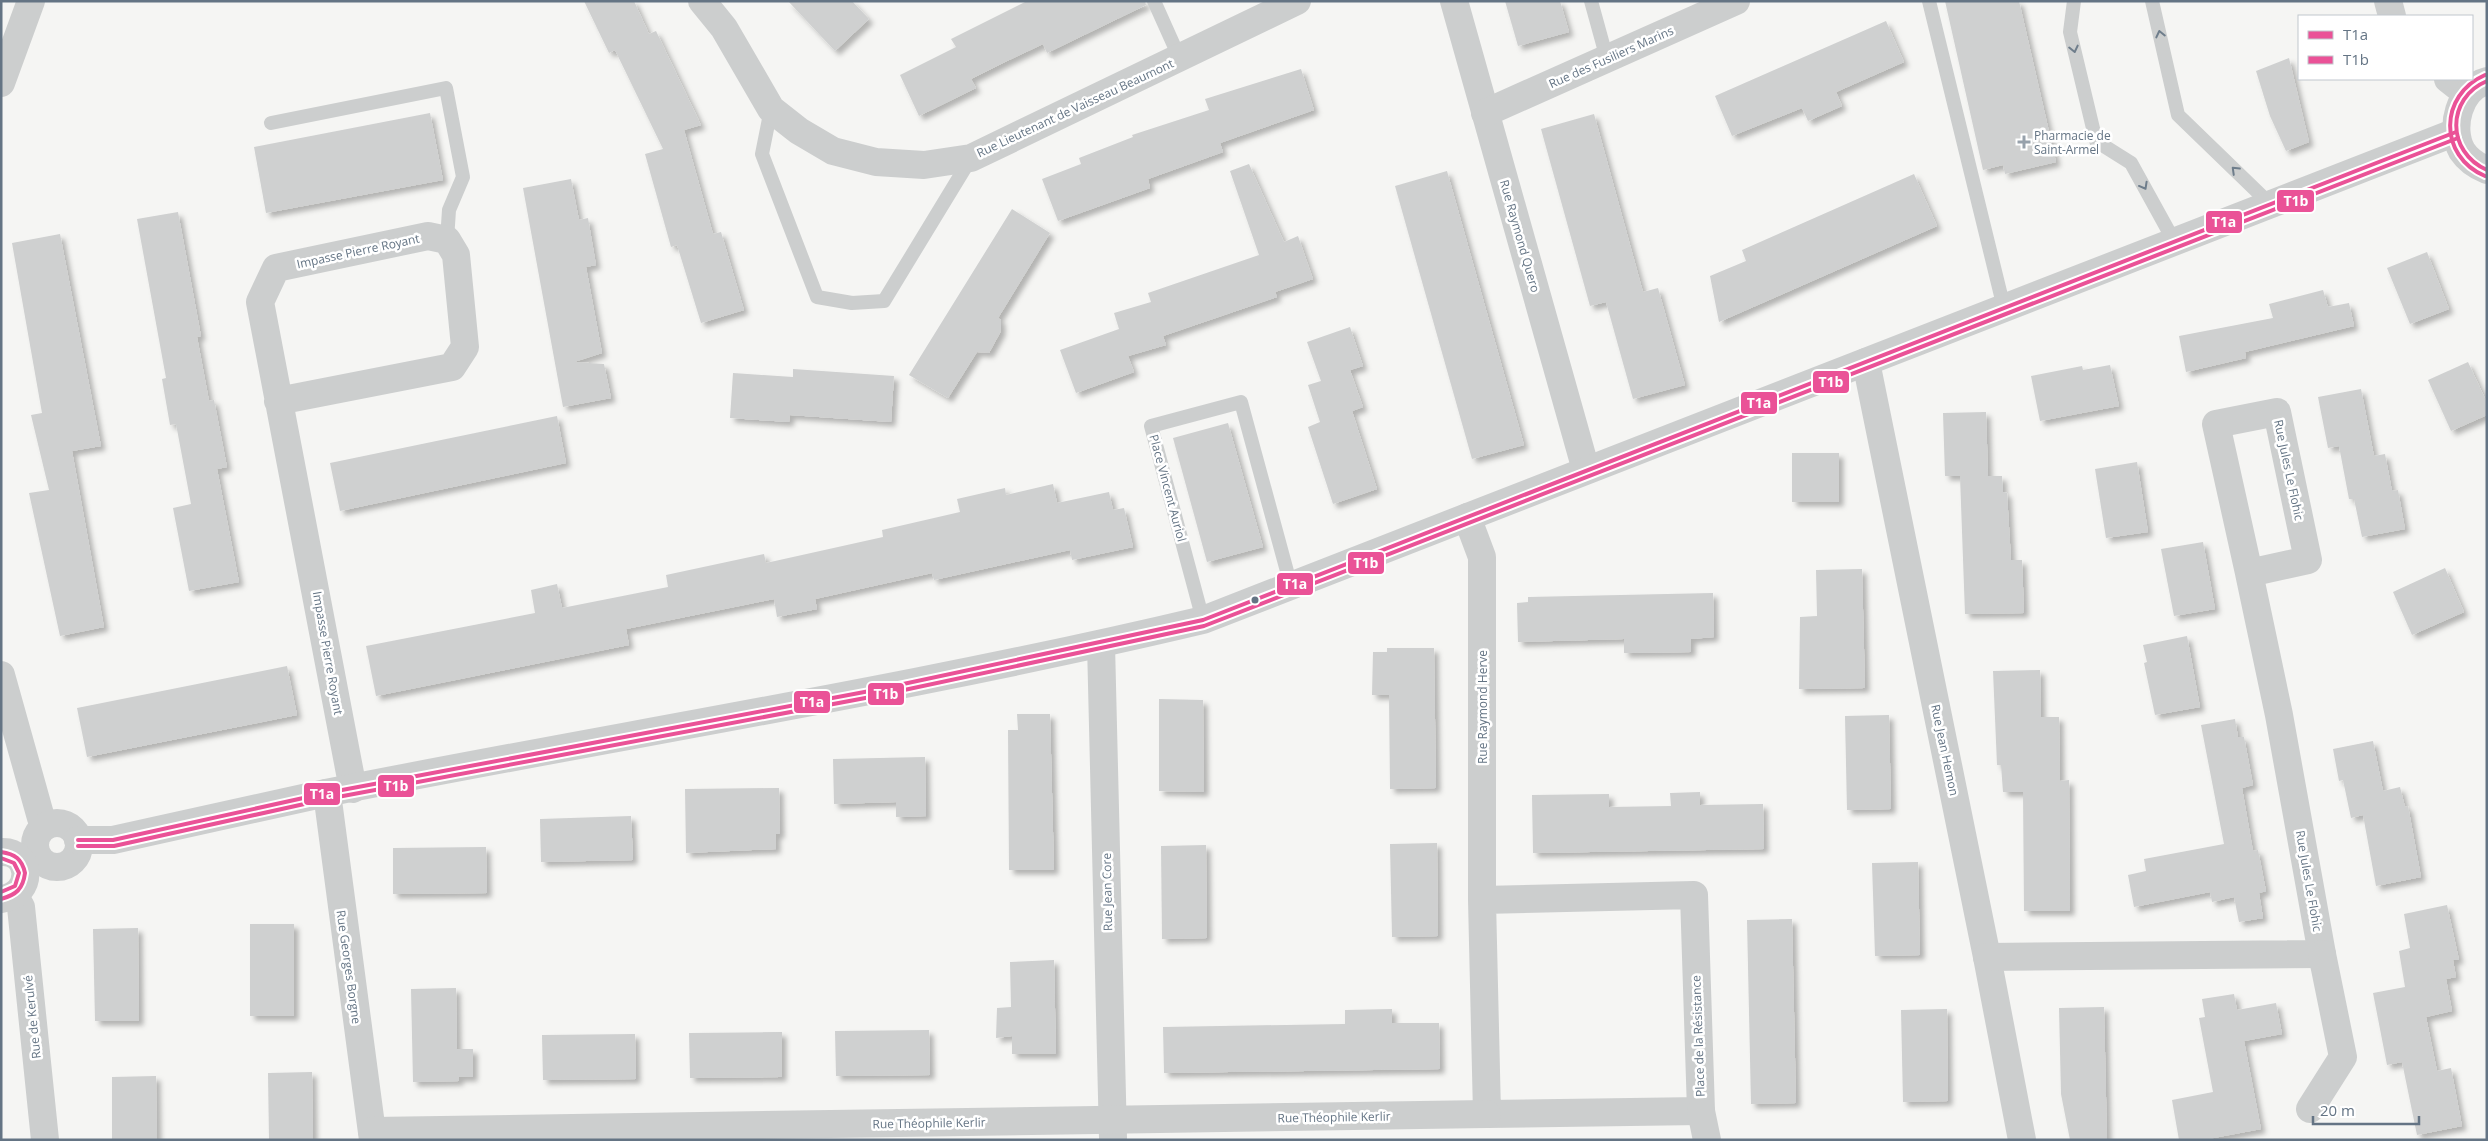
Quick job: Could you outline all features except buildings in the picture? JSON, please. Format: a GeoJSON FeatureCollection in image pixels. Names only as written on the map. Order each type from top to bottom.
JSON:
{"type":"FeatureCollection","features":[{"type":"Feature","properties":{"kind":"street"},"geometry":{"type":"LineString","coordinates":[[1,83],[31,1]]}},
{"type":"Feature","properties":{"kind":"street","name":"Rue Lieutenant de Vaisseau Beaumont"},"geometry":{"type":"LineString","coordinates":[[702,1],[724,28],[771,109],[798,132],[833,151],[876,162],[924,164],[971,158],[1180,59],[1280,5]]}},
{"type":"Feature","properties":{"kind":"street","name":"Rue Raymond Quero"},"geometry":{"type":"LineString","coordinates":[[1454,1],[1586,470]]}},
{"type":"Feature","properties":{"kind":"street","name":"Rue des Fusiliers Marins"},"geometry":{"type":"LineString","coordinates":[[1485,113],[1736,1]]}},
{"type":"Feature","properties":{"kind":"street"},"geometry":{"type":"LineString","coordinates":[[2388,1],[2392,15]]}},
{"type":"Feature","properties":{"kind":"street"},"geometry":{"type":"LineString","coordinates":[[2467,85],[2457,112],[2456,132],[2462,150],[2475,165],[2487,170]]}},
{"type":"Feature","properties":{"kind":"street"},"geometry":{"type":"LineString","coordinates":[[78,840],[113,840],[327,793],[923,681],[1101,644],[1203,620],[2456,132]]}},
{"type":"Feature","properties":{"kind":"street","name":"Impasse Pierre Royant"},"geometry":{"type":"LineString","coordinates":[[354,788],[260,302],[276,268],[428,236],[448,240]]}},
{"type":"Feature","properties":{"kind":"street"},"geometry":{"type":"LineString","coordinates":[[278,401],[452,367],[465,348],[456,255],[448,240]]}},
{"type":"Feature","properties":{"kind":"street","name":"Rue Jean Hemon"},"geometry":{"type":"LineString","coordinates":[[1866,362],[1988,958],[2022,1140]]}},
{"type":"Feature","properties":{"kind":"street","name":"Rue Jules Le Flohic"},"geometry":{"type":"LineString","coordinates":[[2248,573],[2308,560],[2277,412],[2216,424],[2248,573],[2279,715],[2322,954],[2343,1057],[2310,1110]]}},
{"type":"Feature","properties":{"kind":"street","name":"Rue Raymond Herve"},"geometry":{"type":"LineString","coordinates":[[1467,517],[1482,558],[1482,900]]}},
{"type":"Feature","properties":{"kind":"street","name":"Rue Jean Core"},"geometry":{"type":"LineString","coordinates":[[1101,644],[1113,1130]]}},
{"type":"Feature","properties":{"kind":"street"},"geometry":{"type":"LineString","coordinates":[[1,675],[41,818],[42,830],[35,841],[38,855],[48,864],[61,866],[68,864],[77,854],[78,840],[76,834],[66,825],[53,823],[42,830],[3,852]]}},
{"type":"Feature","properties":{"kind":"street","name":"Rue Georges Borgne"},"geometry":{"type":"LineString","coordinates":[[327,793],[372,1136]]}},
{"type":"Feature","properties":{"kind":"street","name":"Rue de Kerulvé"},"geometry":{"type":"LineString","coordinates":[[3,852],[18,858],[26,870],[13,893],[20,907],[45,1140]]}},
{"type":"Feature","properties":{"kind":"street"},"geometry":{"type":"LineString","coordinates":[[13,893],[48,864]]}},
{"type":"Feature","properties":{"kind":"street","name":"Place de la Résistance"},"geometry":{"type":"LineString","coordinates":[[1482,900],[1694,895],[1701,1111],[1487,1114]]}},
{"type":"Feature","properties":{"kind":"street"},"geometry":{"type":"LineString","coordinates":[[1482,900],[1487,1114]]}},
{"type":"Feature","properties":{"kind":"street"},"geometry":{"type":"LineString","coordinates":[[1988,958],[2322,954]]}},
{"type":"Feature","properties":{"kind":"street"},"geometry":{"type":"LineString","coordinates":[[1701,1111],[1707,1140]]}},
{"type":"Feature","properties":{"kind":"street","name":"Rue Théophile Kerlir"},"geometry":{"type":"LineString","coordinates":[[372,1136],[1113,1130],[1487,1114]]}},
{"type":"Feature","properties":{"kind":"lane","name":"Rue Lieutenant de Vaisseau Beaumont"},"geometry":{"type":"LineString","coordinates":[[1154,1],[1180,59]]}},
{"type":"Feature","properties":{"kind":"lane"},"geometry":{"type":"LineString","coordinates":[[1591,1],[1607,58]]}},
{"type":"Feature","properties":{"kind":"lane"},"geometry":{"type":"LineString","coordinates":[[1929,1],[2004,308]]}},
{"type":"Feature","properties":{"kind":"lane"},"geometry":{"type":"LineString","coordinates":[[2074,1],[2070,32],[2096,141],[2131,163],[2174,241]]}},
{"type":"Feature","properties":{"kind":"lane"},"geometry":{"type":"LineString","coordinates":[[2152,1],[2178,115],[2270,204]]}},
{"type":"Feature","properties":{"kind":"lane"},"geometry":{"type":"LineString","coordinates":[[271,123],[446,88],[463,177],[449,210],[448,240]]}},
{"type":"Feature","properties":{"kind":"lane","name":"Rue Lieutenant de Vaisseau Beaumont"},"geometry":{"type":"LineString","coordinates":[[771,109],[762,154],[817,297],[852,303],[884,301],[971,158]]}},
{"type":"Feature","properties":{"kind":"lane","name":"Place Vincent Auriol"},"geometry":{"type":"LineString","coordinates":[[1203,620],[1151,426],[1241,402],[1291,586]]}},
{"type":"Feature","properties":{"kind":"transit line","name":"T1b"},"geometry":{"type":"LineString","coordinates":[[2485,75],[2470,84],[2459,96],[2452,110],[2450,126],[2452,141],[2459,155],[2470,167],[2485,176]]}},
{"type":"Feature","properties":{"kind":"transit line","name":"T1a"},"geometry":{"type":"LineString","coordinates":[[2487,81],[2474,89],[2464,100],[2458,112],[2456,125],[2458,138],[2464,151],[2474,162],[2487,170]]}},
{"type":"Feature","properties":{"kind":"transit line","name":"T1a"},"geometry":{"type":"LineString","coordinates":[[78,840],[113,840],[326,793],[875,690],[1203,620],[2456,132]]}},
{"type":"Feature","properties":{"kind":"transit line","name":"T1b"},"geometry":{"type":"LineString","coordinates":[[78,846],[114,846],[327,799],[876,696],[1204,626],[2458,138]]}},
{"type":"Feature","properties":{"kind":"transit line","name":"T1a"},"geometry":{"type":"LineString","coordinates":[[1,852],[17,858],[22,864],[25,873],[23,883],[18,890],[11,896],[1,899]]}},
{"type":"Feature","properties":{"kind":"transit line","name":"T1b"},"geometry":{"type":"LineString","coordinates":[[1,858],[14,863],[19,873],[15,886],[1,892]]}},
{"type":"Feature","properties":{"kind":"place","name":"Pharmacie de Saint-Armel"},"geometry":{"type":"Point","coordinates":[2024,142]}}]}
